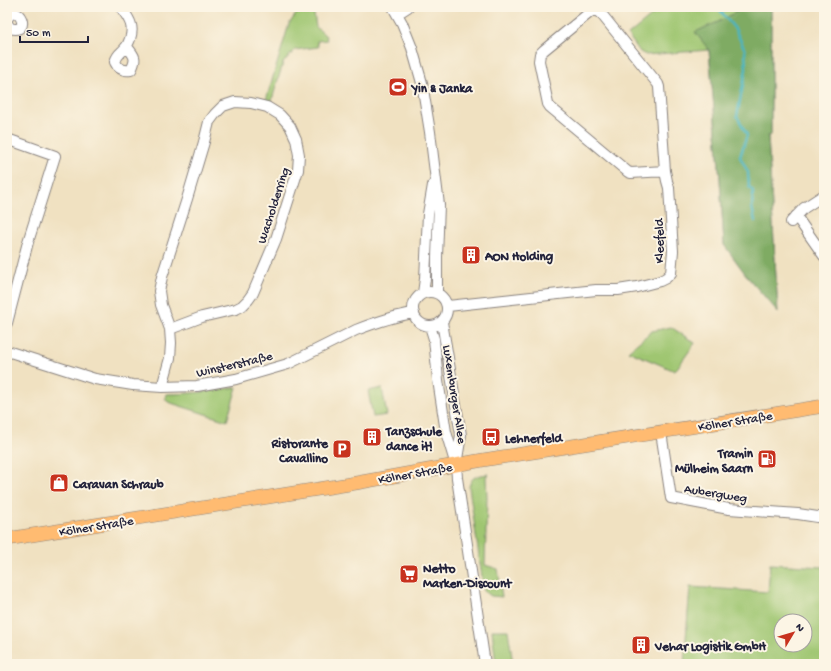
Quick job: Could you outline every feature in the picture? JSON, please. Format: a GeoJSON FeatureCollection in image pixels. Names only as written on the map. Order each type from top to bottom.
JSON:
{"type":"FeatureCollection","features":[{"type":"Feature","properties":{"kind":"main road","name":"Kölner Straße"},"geometry":{"type":"LineString","coordinates":[[7,539],[824,406]]}},
{"type":"Feature","properties":{"kind":"street"},"geometry":{"type":"LineString","coordinates":[[121,7],[130,21],[132,28],[127,47]]}},
{"type":"Feature","properties":{"kind":"street"},"geometry":{"type":"LineString","coordinates":[[408,7],[395,11],[408,36],[422,83],[430,132],[434,177],[439,205],[437,292]]}},
{"type":"Feature","properties":{"kind":"street"},"geometry":{"type":"LineString","coordinates":[[593,8],[540,54],[539,61],[548,104],[628,172],[665,171]]}},
{"type":"Feature","properties":{"kind":"street","name":"Kleefeld"},"geometry":{"type":"LineString","coordinates":[[448,306],[596,290],[618,290],[660,281],[671,273],[673,251],[669,188],[666,181],[665,171],[659,87],[603,16],[593,8]]}},
{"type":"Feature","properties":{"kind":"street"},"geometry":{"type":"LineString","coordinates":[[7,19],[13,13],[20,15],[22,20],[21,25],[14,29],[10,28],[7,23]]}},
{"type":"Feature","properties":{"kind":"street","name":"Wacholderring"},"geometry":{"type":"LineString","coordinates":[[162,387],[170,358],[171,343],[170,329],[161,305],[160,291],[162,277],[187,200],[209,122],[224,106],[235,102],[251,103],[267,107],[280,115],[290,126],[296,139],[299,155],[298,170],[276,239],[253,293],[242,306],[236,310],[202,317],[170,329]]}},
{"type":"Feature","properties":{"kind":"street"},"geometry":{"type":"LineString","coordinates":[[7,139],[55,156],[28,242],[7,323]]}},
{"type":"Feature","properties":{"kind":"street"},"geometry":{"type":"LineString","coordinates":[[423,293],[428,214],[434,177]]}},
{"type":"Feature","properties":{"kind":"street"},"geometry":{"type":"LineString","coordinates":[[824,195],[804,208],[793,219],[824,256]]}},
{"type":"Feature","properties":{"kind":"street"},"geometry":{"type":"LineString","coordinates":[[430,291],[437,292],[443,296],[448,306],[448,313],[444,320],[436,325],[430,326],[420,323],[416,319],[413,307],[414,302],[420,295],[430,291]]}},
{"type":"Feature","properties":{"kind":"street","name":"Winsterstraße"},"geometry":{"type":"LineString","coordinates":[[7,351],[94,379],[133,385],[162,387],[197,386],[236,379],[296,361],[356,330],[399,316],[414,313]]}},
{"type":"Feature","properties":{"kind":"street","name":"Luxemburger Allee"},"geometry":{"type":"LineString","coordinates":[[442,322],[461,435],[456,465]]}},
{"type":"Feature","properties":{"kind":"street","name":"Luxemburger Allee"},"geometry":{"type":"LineString","coordinates":[[430,326],[434,339],[438,380],[446,432],[456,465]]}},
{"type":"Feature","properties":{"kind":"street","name":"Aubergweg"},"geometry":{"type":"LineString","coordinates":[[661,432],[671,498],[729,509],[798,514],[824,518]]}},
{"type":"Feature","properties":{"kind":"street"},"geometry":{"type":"LineString","coordinates":[[456,465],[485,664]]}},
{"type":"Feature","properties":{"kind":"green space"},"geometry":{"type":"Polygon","coordinates":[[[296,7],[313,7],[316,27],[326,36],[327,40],[317,41],[318,47],[295,50],[283,63],[271,103],[266,100],[289,24],[299,10],[296,7]]]}},
{"type":"Feature","properties":{"kind":"green space"},"geometry":{"type":"Polygon","coordinates":[[[662,7],[771,7],[771,135],[768,136],[777,297],[724,245],[709,50],[646,55],[640,52],[628,35],[662,7]]]}},
{"type":"Feature","properties":{"kind":"green space"},"geometry":{"type":"Polygon","coordinates":[[[745,7],[771,7],[771,135],[768,136],[778,312],[749,279],[724,245],[709,50],[695,32],[718,22],[745,7]]]}},
{"type":"Feature","properties":{"kind":"green space"},"geometry":{"type":"Polygon","coordinates":[[[671,327],[695,343],[675,371],[628,351],[652,331],[671,327]]]}},
{"type":"Feature","properties":{"kind":"green space"},"geometry":{"type":"Polygon","coordinates":[[[237,387],[227,421],[168,402],[165,398],[166,394],[202,392],[237,387]]]}},
{"type":"Feature","properties":{"kind":"green space"},"geometry":{"type":"Polygon","coordinates":[[[382,388],[387,415],[373,417],[368,391],[382,388]]]}},
{"type":"Feature","properties":{"kind":"green space"},"geometry":{"type":"Polygon","coordinates":[[[488,474],[486,477],[487,497],[485,565],[498,569],[502,597],[491,596],[484,591],[469,487],[473,478],[488,474]]]}},
{"type":"Feature","properties":{"kind":"green space"},"geometry":{"type":"Polygon","coordinates":[[[770,564],[824,567],[824,664],[684,664],[690,587],[768,592],[770,564]]]}},
{"type":"Feature","properties":{"kind":"green space"},"geometry":{"type":"Polygon","coordinates":[[[492,630],[508,630],[513,664],[496,664],[492,630]]]}},
{"type":"Feature","properties":{"kind":"waterway"},"geometry":{"type":"LineString","coordinates":[[719,9],[735,29],[745,50],[746,69],[737,116],[747,135],[740,157],[748,172],[749,187],[753,191],[752,207],[755,221]]}},
{"type":"Feature","properties":{"kind":"place","name":"Yin & Janka"},"geometry":{"type":"Point","coordinates":[398,87]}},
{"type":"Feature","properties":{"kind":"place","name":"AON Holding"},"geometry":{"type":"Point","coordinates":[471,255]}},
{"type":"Feature","properties":{"kind":"place","name":"Tanzschule dance it!"},"geometry":{"type":"Point","coordinates":[372,437]}},
{"type":"Feature","properties":{"kind":"place","name":"Lehnerfeld"},"geometry":{"type":"Point","coordinates":[491,437]}},
{"type":"Feature","properties":{"kind":"place","name":"Ristorante Cavallino"},"geometry":{"type":"Point","coordinates":[342,449]}},
{"type":"Feature","properties":{"kind":"place","name":"Tramin Mülheim Saarn"},"geometry":{"type":"Point","coordinates":[767,459]}},
{"type":"Feature","properties":{"kind":"place","name":"Caravan Schraub"},"geometry":{"type":"Point","coordinates":[59,483]}},
{"type":"Feature","properties":{"kind":"place","name":"Netto Marken-Discount"},"geometry":{"type":"Point","coordinates":[409,574]}},
{"type":"Feature","properties":{"kind":"place","name":"Vehar Logistik GmbH"},"geometry":{"type":"Point","coordinates":[641,645]}}]}
